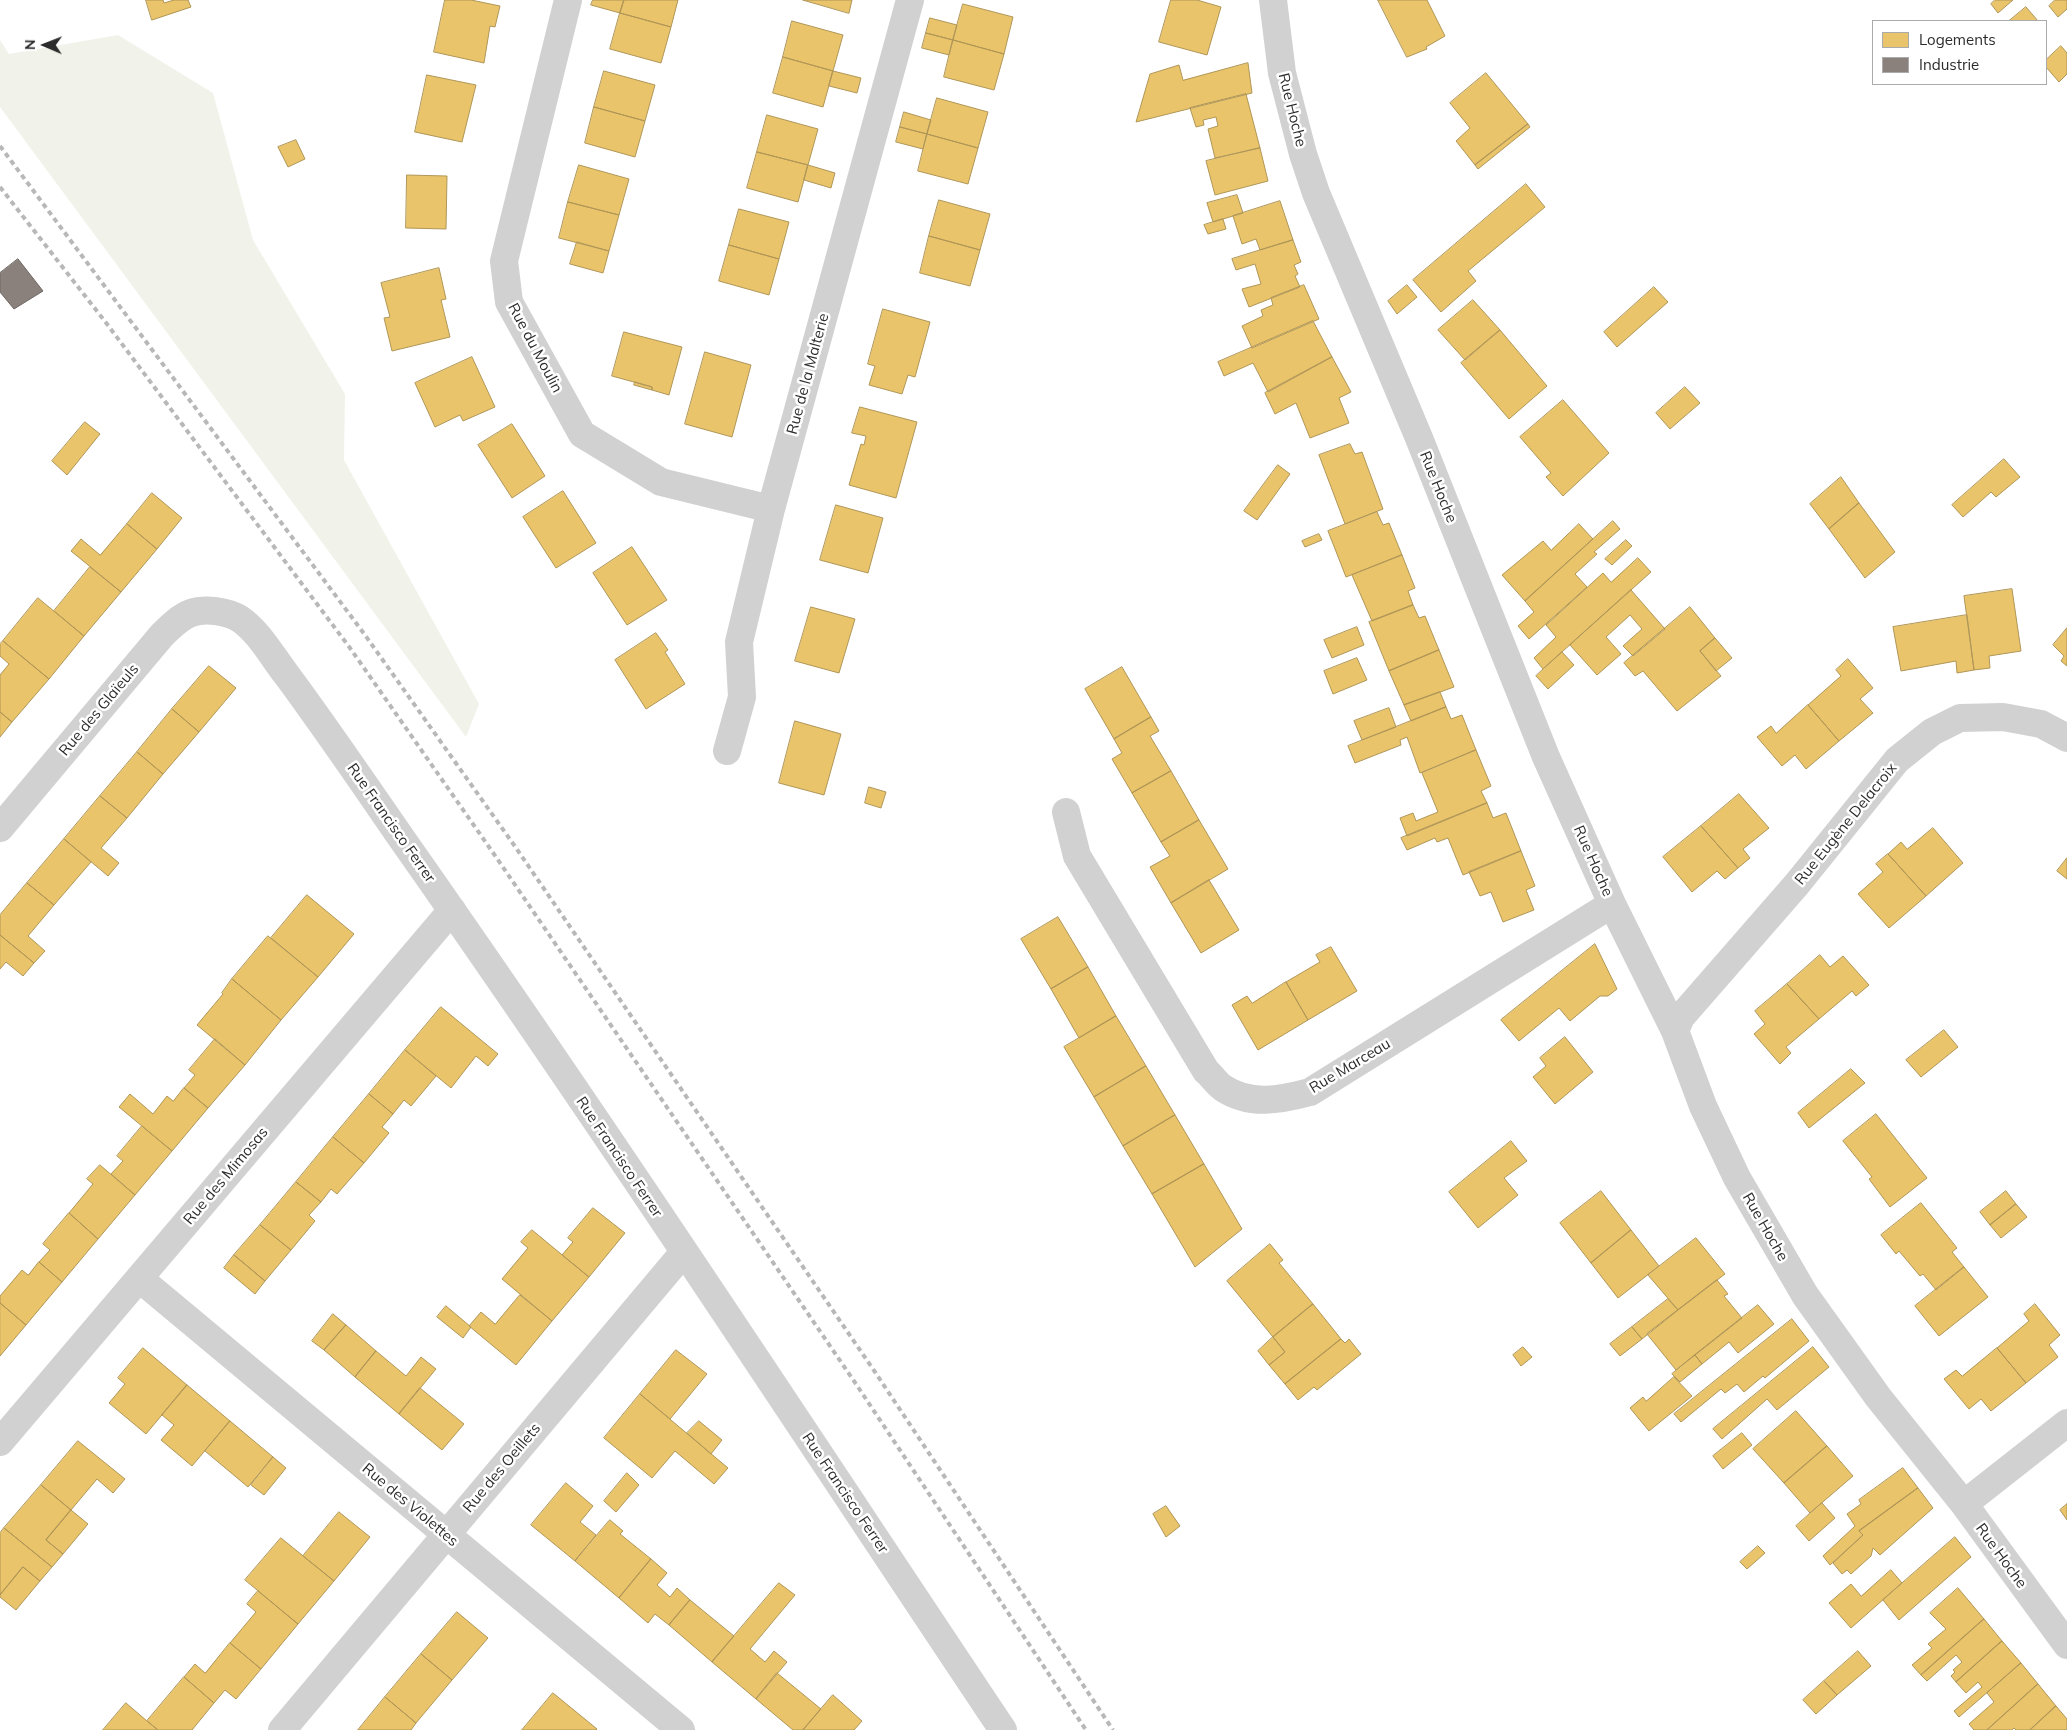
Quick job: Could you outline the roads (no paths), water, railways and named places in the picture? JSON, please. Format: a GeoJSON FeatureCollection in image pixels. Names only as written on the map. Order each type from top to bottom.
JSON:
{"type":"FeatureCollection","features":[{"type":"Feature","properties":{"kind":"street","name":"Rue du Moulin"},"geometry":{"type":"LineString","coordinates":[[568,0],[504,261],[509,302],[582,434],[661,482],[771,509]]}},
{"type":"Feature","properties":{"kind":"street","name":"Rue de la Malterie"},"geometry":{"type":"LineString","coordinates":[[727,751],[742,697],[739,642],[771,509],[910,0]]}},
{"type":"Feature","properties":{"kind":"street","name":"Rue Hoche"},"geometry":{"type":"LineString","coordinates":[[1273,0],[1282,72],[1302,154],[1316,193],[1419,438],[1546,757],[1612,904],[1675,1031],[1703,1106],[1736,1178],[1804,1295],[1878,1397],[1964,1504],[2067,1646]]}},
{"type":"Feature","properties":{"kind":"street","name":"Rue des Glaïeuls"},"geometry":{"type":"LineString","coordinates":[[0,828],[162,635],[177,621],[191,613],[210,611]]}},
{"type":"Feature","properties":{"kind":"street","name":"Rue Francisco Ferrer"},"geometry":{"type":"LineString","coordinates":[[210,611],[227,613],[241,620],[255,633],[302,696],[452,910],[684,1252],[1003,1730]]}},
{"type":"Feature","properties":{"kind":"street","name":"Rue Eugène Delacroix"},"geometry":{"type":"LineString","coordinates":[[1675,1031],[1681,1017],[1797,884],[1897,760],[1932,732],[1960,718],[2003,717],[2041,724],[2067,738]]}},
{"type":"Feature","properties":{"kind":"street","name":"Rue Marceau"},"geometry":{"type":"LineString","coordinates":[[1066,812],[1077,856],[1206,1071],[1222,1088],[1246,1098],[1278,1100],[1310,1092],[1612,904]]}},
{"type":"Feature","properties":{"kind":"street","name":"Rue des Mimosas"},"geometry":{"type":"LineString","coordinates":[[0,1442],[452,910]]}},
{"type":"Feature","properties":{"kind":"street","name":"Rue des Oeillets"},"geometry":{"type":"LineString","coordinates":[[282,1730],[684,1252]]}},
{"type":"Feature","properties":{"kind":"street","name":"Rue des Violettes"},"geometry":{"type":"LineString","coordinates":[[140,1279],[681,1730]]}},
{"type":"Feature","properties":{"kind":"street"},"geometry":{"type":"LineString","coordinates":[[1964,1504],[2067,1423]]}},
{"type":"Feature","properties":{"kind":"railway"},"geometry":{"type":"LineString","coordinates":[[0,146],[365,635],[514,845],[875,1372],[1113,1730]]}},
{"type":"Feature","properties":{"kind":"railway"},"geometry":{"type":"LineString","coordinates":[[0,187],[107,324],[350,648],[496,857],[856,1384],[1086,1730]]}}]}
